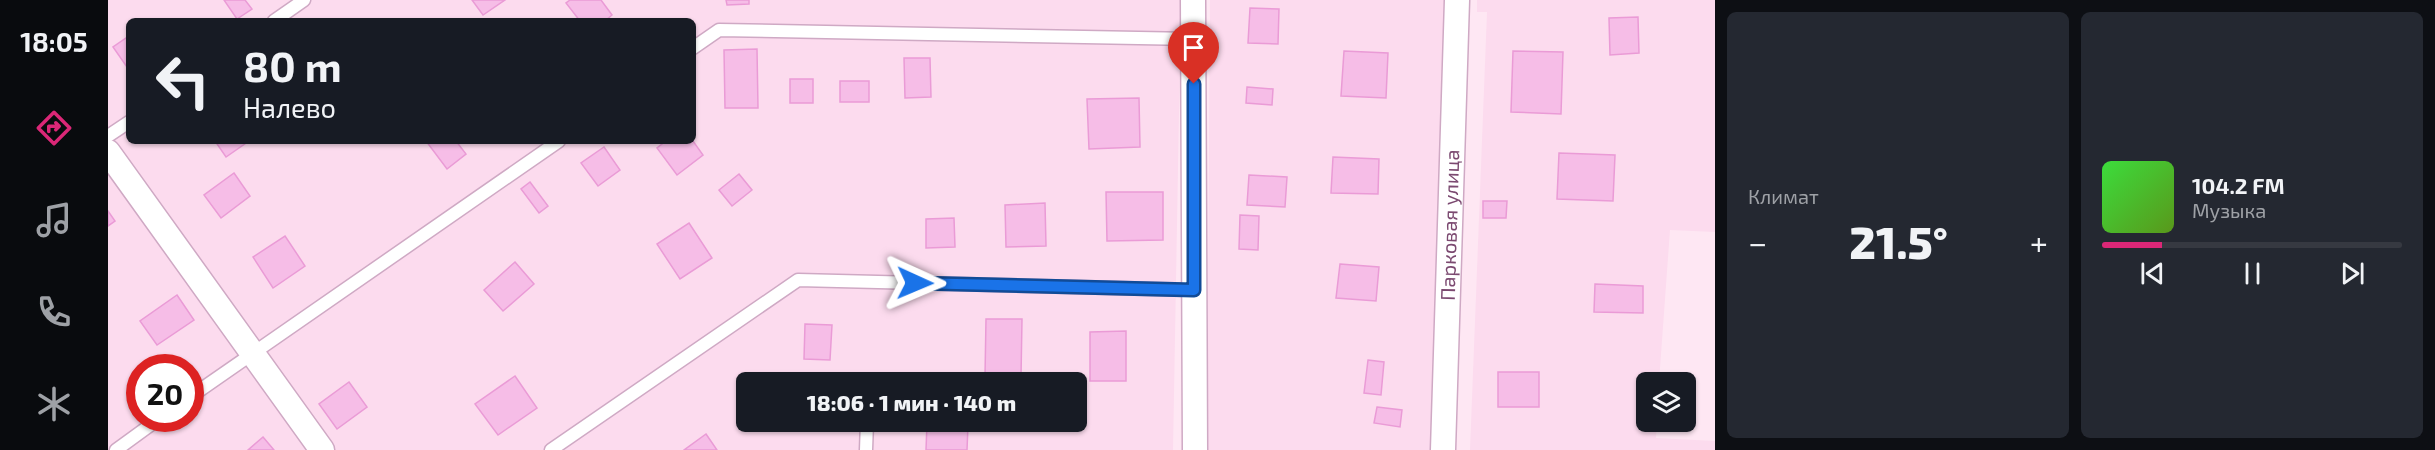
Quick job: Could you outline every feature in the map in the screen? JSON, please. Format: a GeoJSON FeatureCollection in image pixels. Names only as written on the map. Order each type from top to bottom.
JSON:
{"type":"FeatureCollection","features":[{"type":"Feature","properties":{"kind":"street"},"geometry":{"type":"LineString","coordinates":[[1193,0],[1194,450]]}},
{"type":"Feature","properties":{"kind":"street","name":"Парковая улица"},"geometry":{"type":"LineString","coordinates":[[1443,450],[1457,0]]}},
{"type":"Feature","properties":{"kind":"street"},"geometry":{"type":"LineString","coordinates":[[108,152],[254,352],[322,450]]}},
{"type":"Feature","properties":{"kind":"lane"},"geometry":{"type":"LineString","coordinates":[[278,18],[304,0]]}},
{"type":"Feature","properties":{"kind":"lane"},"geometry":{"type":"LineString","coordinates":[[696,46],[719,30],[1194,39]]}},
{"type":"Feature","properties":{"kind":"lane"},"geometry":{"type":"LineString","coordinates":[[108,136],[126,124]]}},
{"type":"Feature","properties":{"kind":"lane"},"geometry":{"type":"LineString","coordinates":[[204,387],[555,144]]}},
{"type":"Feature","properties":{"kind":"lane"},"geometry":{"type":"LineString","coordinates":[[551,450],[798,280],[1194,290]]}},
{"type":"Feature","properties":{"kind":"lane"},"geometry":{"type":"LineString","coordinates":[[116,450],[141,432]]}},
{"type":"Feature","properties":{"kind":"lane"},"geometry":{"type":"LineString","coordinates":[[866,450],[867,432]]}},
{"type":"Feature","properties":{"kind":"shaded area"},"geometry":{"type":"Polygon","coordinates":[[[108,0],[1181,0],[1173,450],[108,450],[108,0]]]}},
{"type":"Feature","properties":{"kind":"shaded area"},"geometry":{"type":"Polygon","coordinates":[[[1210,0],[1453,0],[1437,450],[1207,450],[1210,0]]]}},
{"type":"Feature","properties":{"kind":"shaded area"},"geometry":{"type":"Polygon","coordinates":[[[1477,0],[1715,0],[1715,232],[1670,230],[1660,372],[1636,372],[1636,432],[1656,432],[1656,438],[1715,441],[1715,450],[1470,450],[1487,12],[1477,12],[1477,0]]]}},
{"type":"Feature","properties":{"kind":"building"},"geometry":{"type":"Polygon","coordinates":[[[224,0],[245,0],[252,9],[236,18],[224,0]]]}},
{"type":"Feature","properties":{"kind":"building"},"geometry":{"type":"Polygon","coordinates":[[[472,0],[505,0],[483,15],[472,0]]]}},
{"type":"Feature","properties":{"kind":"building"},"geometry":{"type":"Polygon","coordinates":[[[570,0],[601,0],[612,15],[608,18],[578,18],[566,3],[570,0]]]}},
{"type":"Feature","properties":{"kind":"building"},"geometry":{"type":"Polygon","coordinates":[[[726,0],[749,0],[749,4],[727,5],[726,0]]]}},
{"type":"Feature","properties":{"kind":"building"},"geometry":{"type":"Polygon","coordinates":[[[1250,8],[1279,9],[1278,44],[1248,43],[1250,8]]]}},
{"type":"Feature","properties":{"kind":"building"},"geometry":{"type":"Polygon","coordinates":[[[1638,17],[1639,53],[1610,55],[1609,18],[1638,17]]]}},
{"type":"Feature","properties":{"kind":"building"},"geometry":{"type":"Polygon","coordinates":[[[126,38],[126,66],[113,47],[126,38]]]}},
{"type":"Feature","properties":{"kind":"building"},"geometry":{"type":"Polygon","coordinates":[[[757,49],[758,108],[725,108],[724,50],[757,49]]]}},
{"type":"Feature","properties":{"kind":"building"},"geometry":{"type":"Polygon","coordinates":[[[1344,51],[1388,53],[1386,98],[1341,96],[1344,51]]]}},
{"type":"Feature","properties":{"kind":"building"},"geometry":{"type":"Polygon","coordinates":[[[1513,51],[1563,52],[1561,114],[1511,112],[1513,51]]]}},
{"type":"Feature","properties":{"kind":"building"},"geometry":{"type":"Polygon","coordinates":[[[904,58],[930,58],[931,97],[905,98],[904,58]]]}},
{"type":"Feature","properties":{"kind":"building"},"geometry":{"type":"Polygon","coordinates":[[[790,79],[813,79],[813,103],[790,103],[790,79]]]}},
{"type":"Feature","properties":{"kind":"building"},"geometry":{"type":"Polygon","coordinates":[[[840,81],[869,81],[869,102],[840,102],[840,81]]]}},
{"type":"Feature","properties":{"kind":"building"},"geometry":{"type":"Polygon","coordinates":[[[1247,87],[1273,89],[1272,105],[1246,103],[1247,87]]]}},
{"type":"Feature","properties":{"kind":"building"},"geometry":{"type":"Polygon","coordinates":[[[1139,98],[1140,147],[1089,149],[1087,99],[1139,98]]]}},
{"type":"Feature","properties":{"kind":"building"},"geometry":{"type":"Polygon","coordinates":[[[217,144],[245,144],[226,157],[217,144]]]}},
{"type":"Feature","properties":{"kind":"building"},"geometry":{"type":"Polygon","coordinates":[[[428,144],[458,144],[466,154],[447,169],[428,144]]]}},
{"type":"Feature","properties":{"kind":"building"},"geometry":{"type":"Polygon","coordinates":[[[662,144],[695,144],[703,155],[677,175],[657,148],[662,144]]]}},
{"type":"Feature","properties":{"kind":"building"},"geometry":{"type":"Polygon","coordinates":[[[604,147],[620,170],[598,186],[581,163],[604,147]]]}},
{"type":"Feature","properties":{"kind":"building"},"geometry":{"type":"Polygon","coordinates":[[[1559,153],[1615,155],[1613,201],[1557,199],[1559,153]]]}},
{"type":"Feature","properties":{"kind":"building"},"geometry":{"type":"Polygon","coordinates":[[[1333,157],[1379,159],[1378,194],[1331,193],[1333,157]]]}},
{"type":"Feature","properties":{"kind":"building"},"geometry":{"type":"Polygon","coordinates":[[[234,173],[250,196],[221,218],[204,195],[234,173]]]}},
{"type":"Feature","properties":{"kind":"building"},"geometry":{"type":"Polygon","coordinates":[[[739,174],[752,190],[732,206],[719,190],[739,174]]]}},
{"type":"Feature","properties":{"kind":"building"},"geometry":{"type":"Polygon","coordinates":[[[1249,175],[1287,177],[1285,207],[1247,205],[1249,175]]]}},
{"type":"Feature","properties":{"kind":"building"},"geometry":{"type":"Polygon","coordinates":[[[530,182],[548,206],[539,213],[521,189],[530,182]]]}},
{"type":"Feature","properties":{"kind":"building"},"geometry":{"type":"Polygon","coordinates":[[[1106,192],[1163,192],[1163,240],[1107,241],[1106,192]]]}},
{"type":"Feature","properties":{"kind":"building"},"geometry":{"type":"Polygon","coordinates":[[[1483,201],[1507,201],[1506,218],[1483,218],[1483,201]]]}},
{"type":"Feature","properties":{"kind":"building"},"geometry":{"type":"Polygon","coordinates":[[[1045,203],[1046,246],[1006,247],[1005,205],[1045,203]]]}},
{"type":"Feature","properties":{"kind":"building"},"geometry":{"type":"Polygon","coordinates":[[[108,211],[115,221],[108,226],[108,211]]]}},
{"type":"Feature","properties":{"kind":"building"},"geometry":{"type":"Polygon","coordinates":[[[1240,215],[1259,216],[1258,250],[1239,249],[1240,215]]]}},
{"type":"Feature","properties":{"kind":"building"},"geometry":{"type":"Polygon","coordinates":[[[954,218],[955,247],[926,248],[926,219],[954,218]]]}},
{"type":"Feature","properties":{"kind":"building"},"geometry":{"type":"Polygon","coordinates":[[[689,223],[712,258],[680,279],[657,244],[689,223]]]}},
{"type":"Feature","properties":{"kind":"building"},"geometry":{"type":"Polygon","coordinates":[[[285,236],[305,266],[273,288],[253,257],[285,236]]]}},
{"type":"Feature","properties":{"kind":"building"},"geometry":{"type":"Polygon","coordinates":[[[515,262],[534,284],[503,311],[484,290],[515,262]]]}},
{"type":"Feature","properties":{"kind":"building"},"geometry":{"type":"Polygon","coordinates":[[[1340,264],[1379,267],[1376,301],[1336,298],[1340,264]]]}},
{"type":"Feature","properties":{"kind":"building"},"geometry":{"type":"Polygon","coordinates":[[[1595,284],[1643,286],[1643,313],[1594,312],[1595,284]]]}},
{"type":"Feature","properties":{"kind":"building"},"geometry":{"type":"Polygon","coordinates":[[[177,295],[194,320],[157,345],[140,321],[177,295]]]}},
{"type":"Feature","properties":{"kind":"building"},"geometry":{"type":"Polygon","coordinates":[[[986,319],[1022,319],[1021,372],[985,372],[986,319]]]}},
{"type":"Feature","properties":{"kind":"building"},"geometry":{"type":"Polygon","coordinates":[[[805,324],[832,325],[830,360],[804,359],[805,324]]]}},
{"type":"Feature","properties":{"kind":"building"},"geometry":{"type":"Polygon","coordinates":[[[1126,331],[1126,381],[1090,381],[1090,332],[1126,331]]]}},
{"type":"Feature","properties":{"kind":"building"},"geometry":{"type":"Polygon","coordinates":[[[1368,360],[1384,362],[1381,395],[1364,393],[1368,360]]]}},
{"type":"Feature","properties":{"kind":"building"},"geometry":{"type":"Polygon","coordinates":[[[1498,372],[1539,372],[1539,407],[1498,407],[1498,372]]]}},
{"type":"Feature","properties":{"kind":"building"},"geometry":{"type":"Polygon","coordinates":[[[515,376],[537,408],[498,435],[475,404],[515,376]]]}},
{"type":"Feature","properties":{"kind":"building"},"geometry":{"type":"Polygon","coordinates":[[[349,382],[367,407],[337,429],[319,404],[349,382]]]}},
{"type":"Feature","properties":{"kind":"building"},"geometry":{"type":"Polygon","coordinates":[[[1377,407],[1402,410],[1400,427],[1374,423],[1377,407]]]}},
{"type":"Feature","properties":{"kind":"building"},"geometry":{"type":"Polygon","coordinates":[[[927,432],[968,432],[967,450],[926,450],[927,432]]]}},
{"type":"Feature","properties":{"kind":"building"},"geometry":{"type":"Polygon","coordinates":[[[706,434],[717,450],[684,450],[706,434]]]}},
{"type":"Feature","properties":{"kind":"building"},"geometry":{"type":"Polygon","coordinates":[[[263,437],[274,450],[248,450],[263,437]]]}},
{"type":"Feature","properties":{"kind":"route"},"geometry":{"type":"LineString","coordinates":[[915,283],[1194,290],[1194,84]]}}]}
